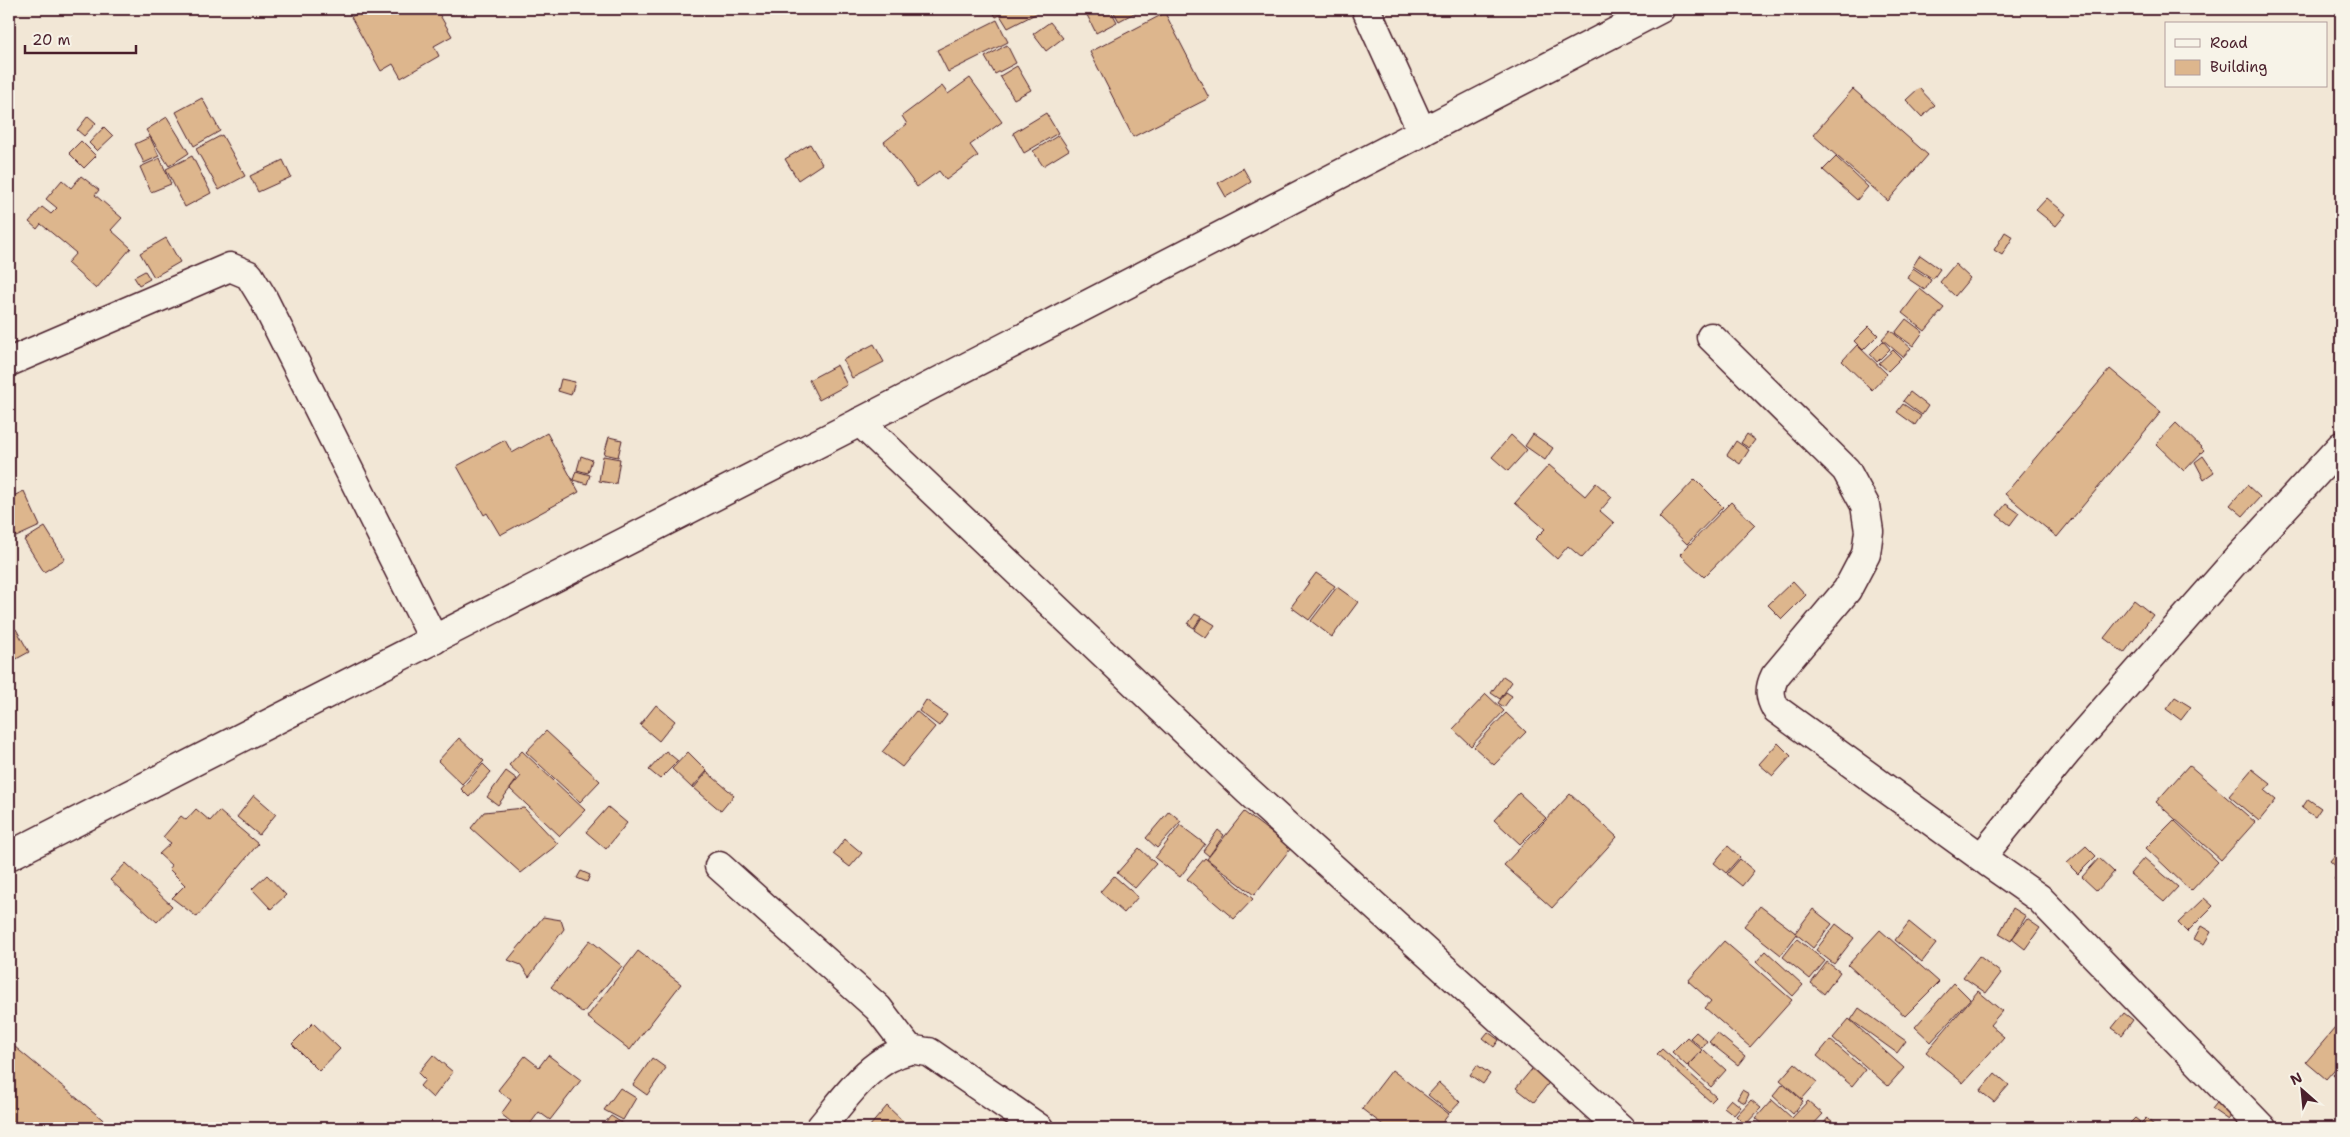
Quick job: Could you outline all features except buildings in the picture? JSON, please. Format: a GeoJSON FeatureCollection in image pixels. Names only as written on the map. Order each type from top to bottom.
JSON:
{"type":"FeatureCollection","features":[{"type":"Feature","properties":{"kind":"street"},"geometry":{"type":"LineString","coordinates":[[1366,9],[1422,132]]}},
{"type":"Feature","properties":{"kind":"street"},"geometry":{"type":"LineString","coordinates":[[9,856],[860,422],[1660,9]]}},
{"type":"Feature","properties":{"kind":"street"},"geometry":{"type":"LineString","coordinates":[[9,362],[230,267],[249,275],[263,298],[434,640]]}},
{"type":"Feature","properties":{"kind":"street"},"geometry":{"type":"LineString","coordinates":[[1711,337],[1846,470],[1864,505],[1869,531],[1866,554],[1847,590],[1775,676],[1770,685],[1772,702],[1776,709],[2039,898],[2262,1128]]}},
{"type":"Feature","properties":{"kind":"street"},"geometry":{"type":"LineString","coordinates":[[860,422],[1248,791],[1620,1128]]}},
{"type":"Feature","properties":{"kind":"street"},"geometry":{"type":"LineString","coordinates":[[1989,863],[1984,854],[2067,752],[2238,557],[2341,446]]}},
{"type":"Feature","properties":{"kind":"street"},"geometry":{"type":"LineString","coordinates":[[719,866],[878,1008],[910,1050]]}},
{"type":"Feature","properties":{"kind":"street"},"geometry":{"type":"LineString","coordinates":[[820,1128],[871,1070],[881,1062],[910,1050],[929,1052],[1039,1128]]}}]}
